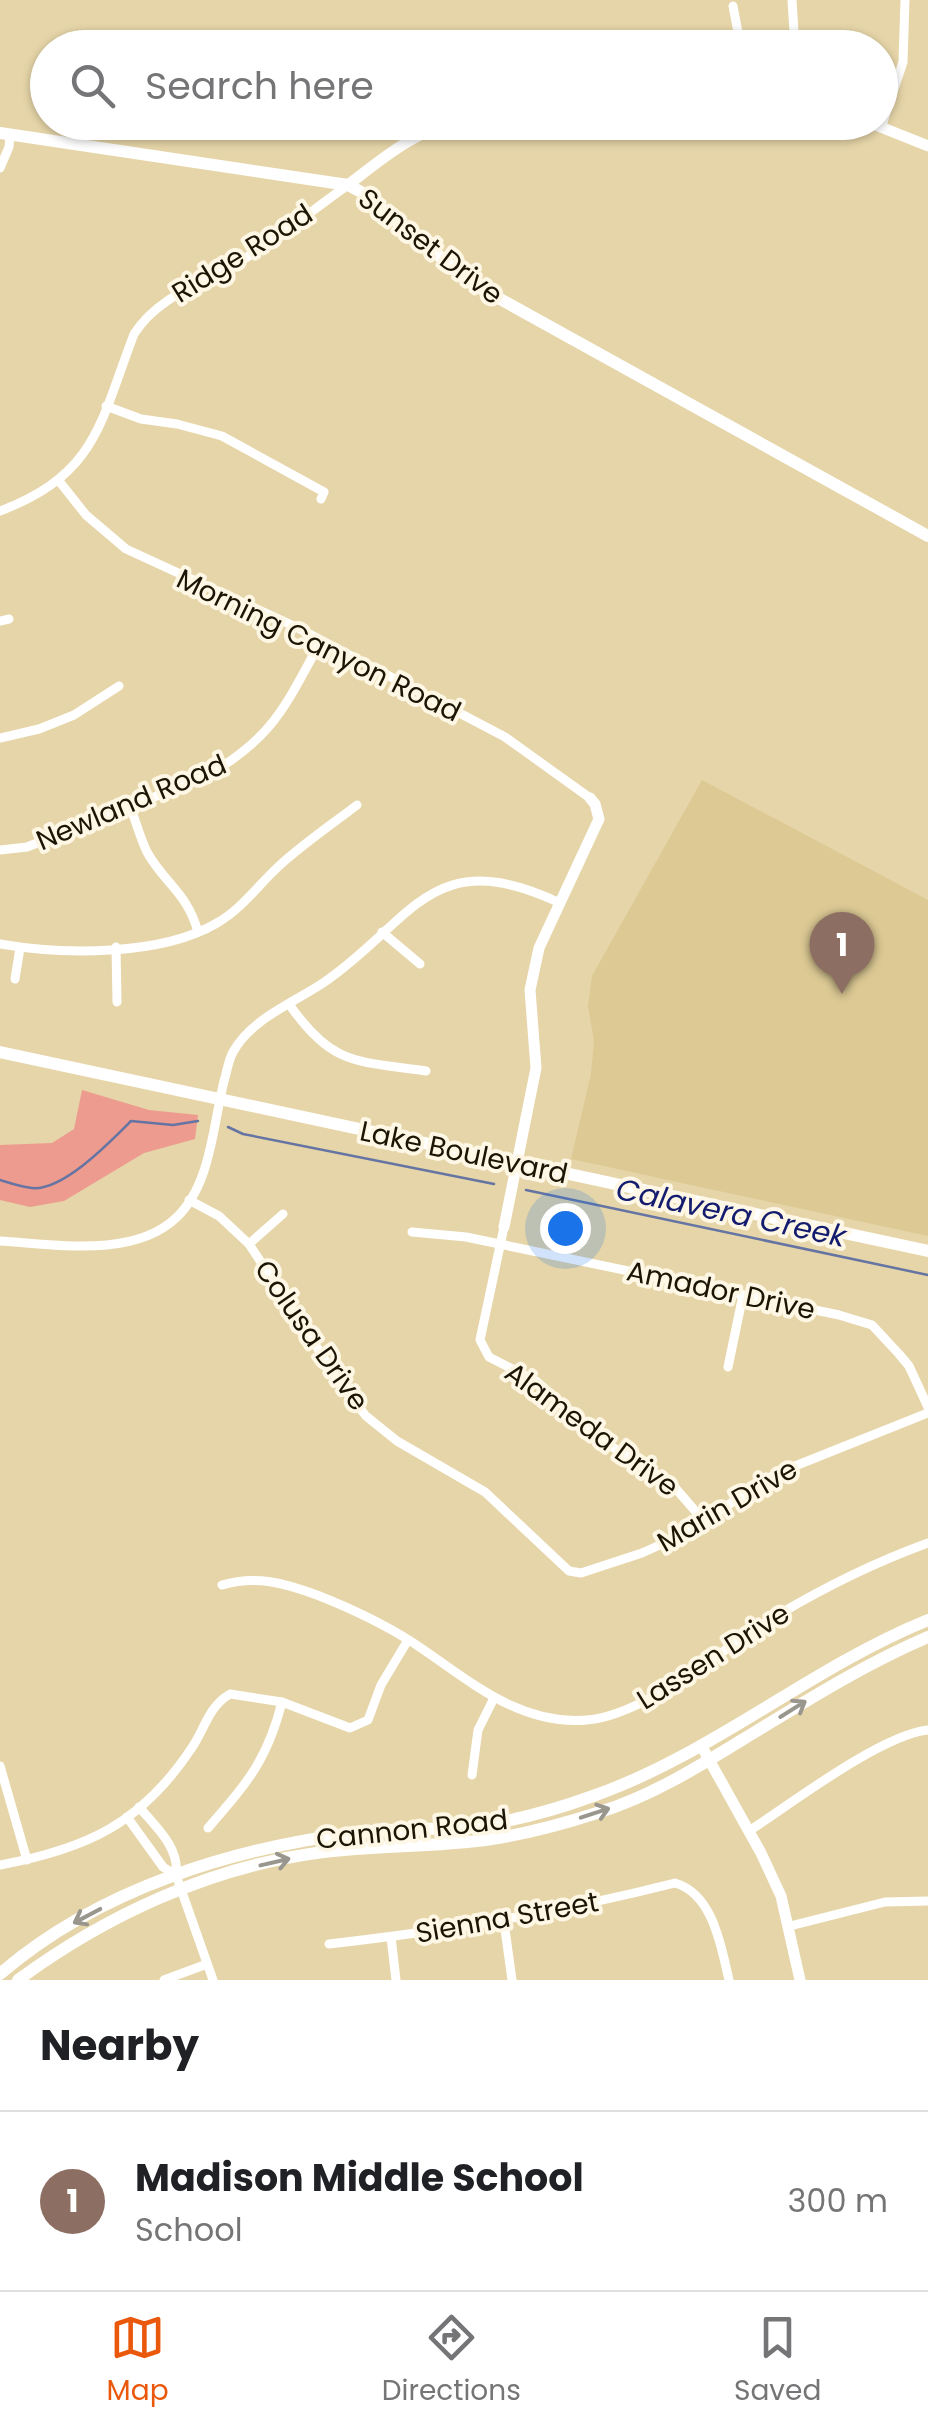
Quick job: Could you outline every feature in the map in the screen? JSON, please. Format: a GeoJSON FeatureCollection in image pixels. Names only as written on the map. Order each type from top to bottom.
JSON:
{"type":"FeatureCollection","features":[{"type":"Feature","properties":{"kind":"main road","name":"Sunset Drive"},"geometry":{"type":"LineString","coordinates":[[5,133],[30,137]]}},
{"type":"Feature","properties":{"kind":"main road","name":"Sunset Drive"},"geometry":{"type":"LineString","coordinates":[[51,140],[348,185],[363,193],[473,284],[928,536]]}},
{"type":"Feature","properties":{"kind":"main road","name":"Lake Boulevard"},"geometry":{"type":"LineString","coordinates":[[0,1052],[928,1251]]}},
{"type":"Feature","properties":{"kind":"main road","name":"Cannon Road"},"geometry":{"type":"LineString","coordinates":[[0,1974],[76,1921],[176,1875],[310,1838],[467,1827],[542,1814],[655,1772],[820,1673],[928,1620]]}},
{"type":"Feature","properties":{"kind":"main road","name":"Cannon Road"},"geometry":{"type":"LineString","coordinates":[[18,1980],[84,1935],[182,1889],[255,1866],[369,1847],[468,1842],[546,1829],[606,1810],[710,1760],[828,1688],[928,1637]]}},
{"type":"Feature","properties":{"kind":"street"},"geometry":{"type":"LineString","coordinates":[[792,0],[794,30]]}},
{"type":"Feature","properties":{"kind":"street"},"geometry":{"type":"LineString","coordinates":[[898,77],[903,62],[905,0]]}},
{"type":"Feature","properties":{"kind":"street"},"geometry":{"type":"LineString","coordinates":[[732,6],[737,30]]}},
{"type":"Feature","properties":{"kind":"street"},"geometry":{"type":"LineString","coordinates":[[0,168],[9,147],[5,133]]}},
{"type":"Feature","properties":{"kind":"street"},"geometry":{"type":"LineString","coordinates":[[898,135],[928,146]]}},
{"type":"Feature","properties":{"kind":"street","name":"Ridge Road"},"geometry":{"type":"LineString","coordinates":[[0,512],[60,481],[79,462],[93,440],[134,334],[166,299],[236,264],[410,140]]}},
{"type":"Feature","properties":{"kind":"street"},"geometry":{"type":"LineString","coordinates":[[106,406],[140,418],[222,436],[324,492],[321,500]]}},
{"type":"Feature","properties":{"kind":"street","name":"Morning Canyon Road"},"geometry":{"type":"LineString","coordinates":[[60,481],[86,515],[126,549],[321,641],[505,737],[590,798]]}},
{"type":"Feature","properties":{"kind":"street","name":"Newland Road"},"geometry":{"type":"LineString","coordinates":[[0,850],[27,847],[205,776],[254,744],[282,712],[321,641]]}},
{"type":"Feature","properties":{"kind":"street"},"geometry":{"type":"LineString","coordinates":[[0,738],[74,715],[119,686]]}},
{"type":"Feature","properties":{"kind":"street","name":"Alameda Drive"},"geometry":{"type":"LineString","coordinates":[[590,798],[596,804],[599,819],[539,948],[530,990],[536,1068],[480,1340],[490,1357],[536,1382],[609,1445],[671,1482],[703,1520]]}},
{"type":"Feature","properties":{"kind":"street"},"geometry":{"type":"LineString","coordinates":[[0,944],[64,950],[148,946],[198,932],[230,914],[280,865],[357,805]]}},
{"type":"Feature","properties":{"kind":"street"},"geometry":{"type":"LineString","coordinates":[[130,806],[148,854],[176,886],[193,914],[198,932]]}},
{"type":"Feature","properties":{"kind":"street"},"geometry":{"type":"LineString","coordinates":[[0,1241],[118,1244],[176,1218],[189,1200],[210,1148],[231,1054],[255,1026],[325,982],[424,898],[443,888],[477,881],[503,881],[560,902]]}},
{"type":"Feature","properties":{"kind":"street"},"geometry":{"type":"LineString","coordinates":[[382,932],[420,964]]}},
{"type":"Feature","properties":{"kind":"street"},"geometry":{"type":"LineString","coordinates":[[116,947],[118,1002]]}},
{"type":"Feature","properties":{"kind":"street"},"geometry":{"type":"LineString","coordinates":[[15,980],[20,948]]}},
{"type":"Feature","properties":{"kind":"street"},"geometry":{"type":"LineString","coordinates":[[288,1004],[310,1035],[339,1054],[358,1061],[426,1071]]}},
{"type":"Feature","properties":{"kind":"street","name":"Colusa Drive"},"geometry":{"type":"LineString","coordinates":[[189,1200],[219,1216],[249,1244],[366,1416],[397,1441],[485,1492],[569,1570],[581,1573]]}},
{"type":"Feature","properties":{"kind":"street"},"geometry":{"type":"LineString","coordinates":[[249,1244],[283,1214]]}},
{"type":"Feature","properties":{"kind":"street","name":"Amador Drive"},"geometry":{"type":"LineString","coordinates":[[412,1232],[500,1244],[872,1326],[909,1366],[928,1410]]}},
{"type":"Feature","properties":{"kind":"street"},"geometry":{"type":"LineString","coordinates":[[728,1367],[744,1295]]}},
{"type":"Feature","properties":{"kind":"street","name":"Marin Drive"},"geometry":{"type":"LineString","coordinates":[[581,1573],[684,1534],[775,1474],[928,1410]]}},
{"type":"Feature","properties":{"kind":"street","name":"Lassen Drive"},"geometry":{"type":"LineString","coordinates":[[222,1586],[264,1579],[287,1584],[352,1609],[521,1712],[554,1720],[599,1718],[630,1708],[778,1615],[844,1579],[928,1543]]}},
{"type":"Feature","properties":{"kind":"street"},"geometry":{"type":"LineString","coordinates":[[0,1865],[103,1835],[170,1778],[193,1747],[216,1702],[230,1694],[282,1702],[350,1728],[368,1720],[381,1686],[408,1640]]}},
{"type":"Feature","properties":{"kind":"street"},"geometry":{"type":"LineString","coordinates":[[472,1776],[478,1730],[494,1698]]}},
{"type":"Feature","properties":{"kind":"street"},"geometry":{"type":"LineString","coordinates":[[208,1828],[258,1770],[273,1737],[282,1702]]}},
{"type":"Feature","properties":{"kind":"street"},"geometry":{"type":"LineString","coordinates":[[748,1831],[888,1742],[914,1731],[928,1730]]}},
{"type":"Feature","properties":{"kind":"street"},"geometry":{"type":"LineString","coordinates":[[702,1747],[781,1896],[800,1980]]}},
{"type":"Feature","properties":{"kind":"street"},"geometry":{"type":"LineString","coordinates":[[0,1766],[27,1860]]}},
{"type":"Feature","properties":{"kind":"street"},"geometry":{"type":"LineString","coordinates":[[138,1808],[178,1861],[176,1875],[212,1980]]}},
{"type":"Feature","properties":{"kind":"street"},"geometry":{"type":"LineString","coordinates":[[127,1816],[163,1866],[176,1875]]}},
{"type":"Feature","properties":{"kind":"street","name":"Sienna Street"},"geometry":{"type":"LineString","coordinates":[[329,1944],[504,1922],[675,1883],[690,1888],[707,1910],[720,1939],[729,1980]]}},
{"type":"Feature","properties":{"kind":"street"},"geometry":{"type":"LineString","coordinates":[[790,1926],[886,1902],[928,1901]]}},
{"type":"Feature","properties":{"kind":"street"},"geometry":{"type":"LineString","coordinates":[[504,1922],[512,1980]]}},
{"type":"Feature","properties":{"kind":"street"},"geometry":{"type":"LineString","coordinates":[[391,1937],[396,1980]]}},
{"type":"Feature","properties":{"kind":"street"},"geometry":{"type":"LineString","coordinates":[[164,1980],[207,1964]]}},
{"type":"Feature","properties":{"kind":"shaded area"},"geometry":{"type":"Polygon","coordinates":[[[702,780],[928,900],[928,1236],[571,1159],[591,1074],[594,1041],[588,1006],[592,976],[702,780]]]}},
{"type":"Feature","properties":{"kind":"shaded area"},"geometry":{"type":"Polygon","coordinates":[[[82,1090],[149,1110],[198,1115],[195,1139],[144,1153],[64,1201],[30,1207],[0,1200],[0,1145],[52,1143],[74,1129],[82,1090]]]}},
{"type":"Feature","properties":{"kind":"waterway","name":"Calavera Creek"},"geometry":{"type":"LineString","coordinates":[[0,1180],[44,1187],[85,1164],[131,1121],[173,1125],[198,1121]]}},
{"type":"Feature","properties":{"kind":"waterway","name":"Calavera Creek"},"geometry":{"type":"LineString","coordinates":[[228,1127],[243,1134],[494,1184]]}},
{"type":"Feature","properties":{"kind":"waterway","name":"Calavera Creek"},"geometry":{"type":"LineString","coordinates":[[526,1190],[928,1275]]}},
{"type":"Feature","properties":{"kind":"place","name":"Madison Middle School"},"geometry":{"type":"Point","coordinates":[842,994]}}]}
